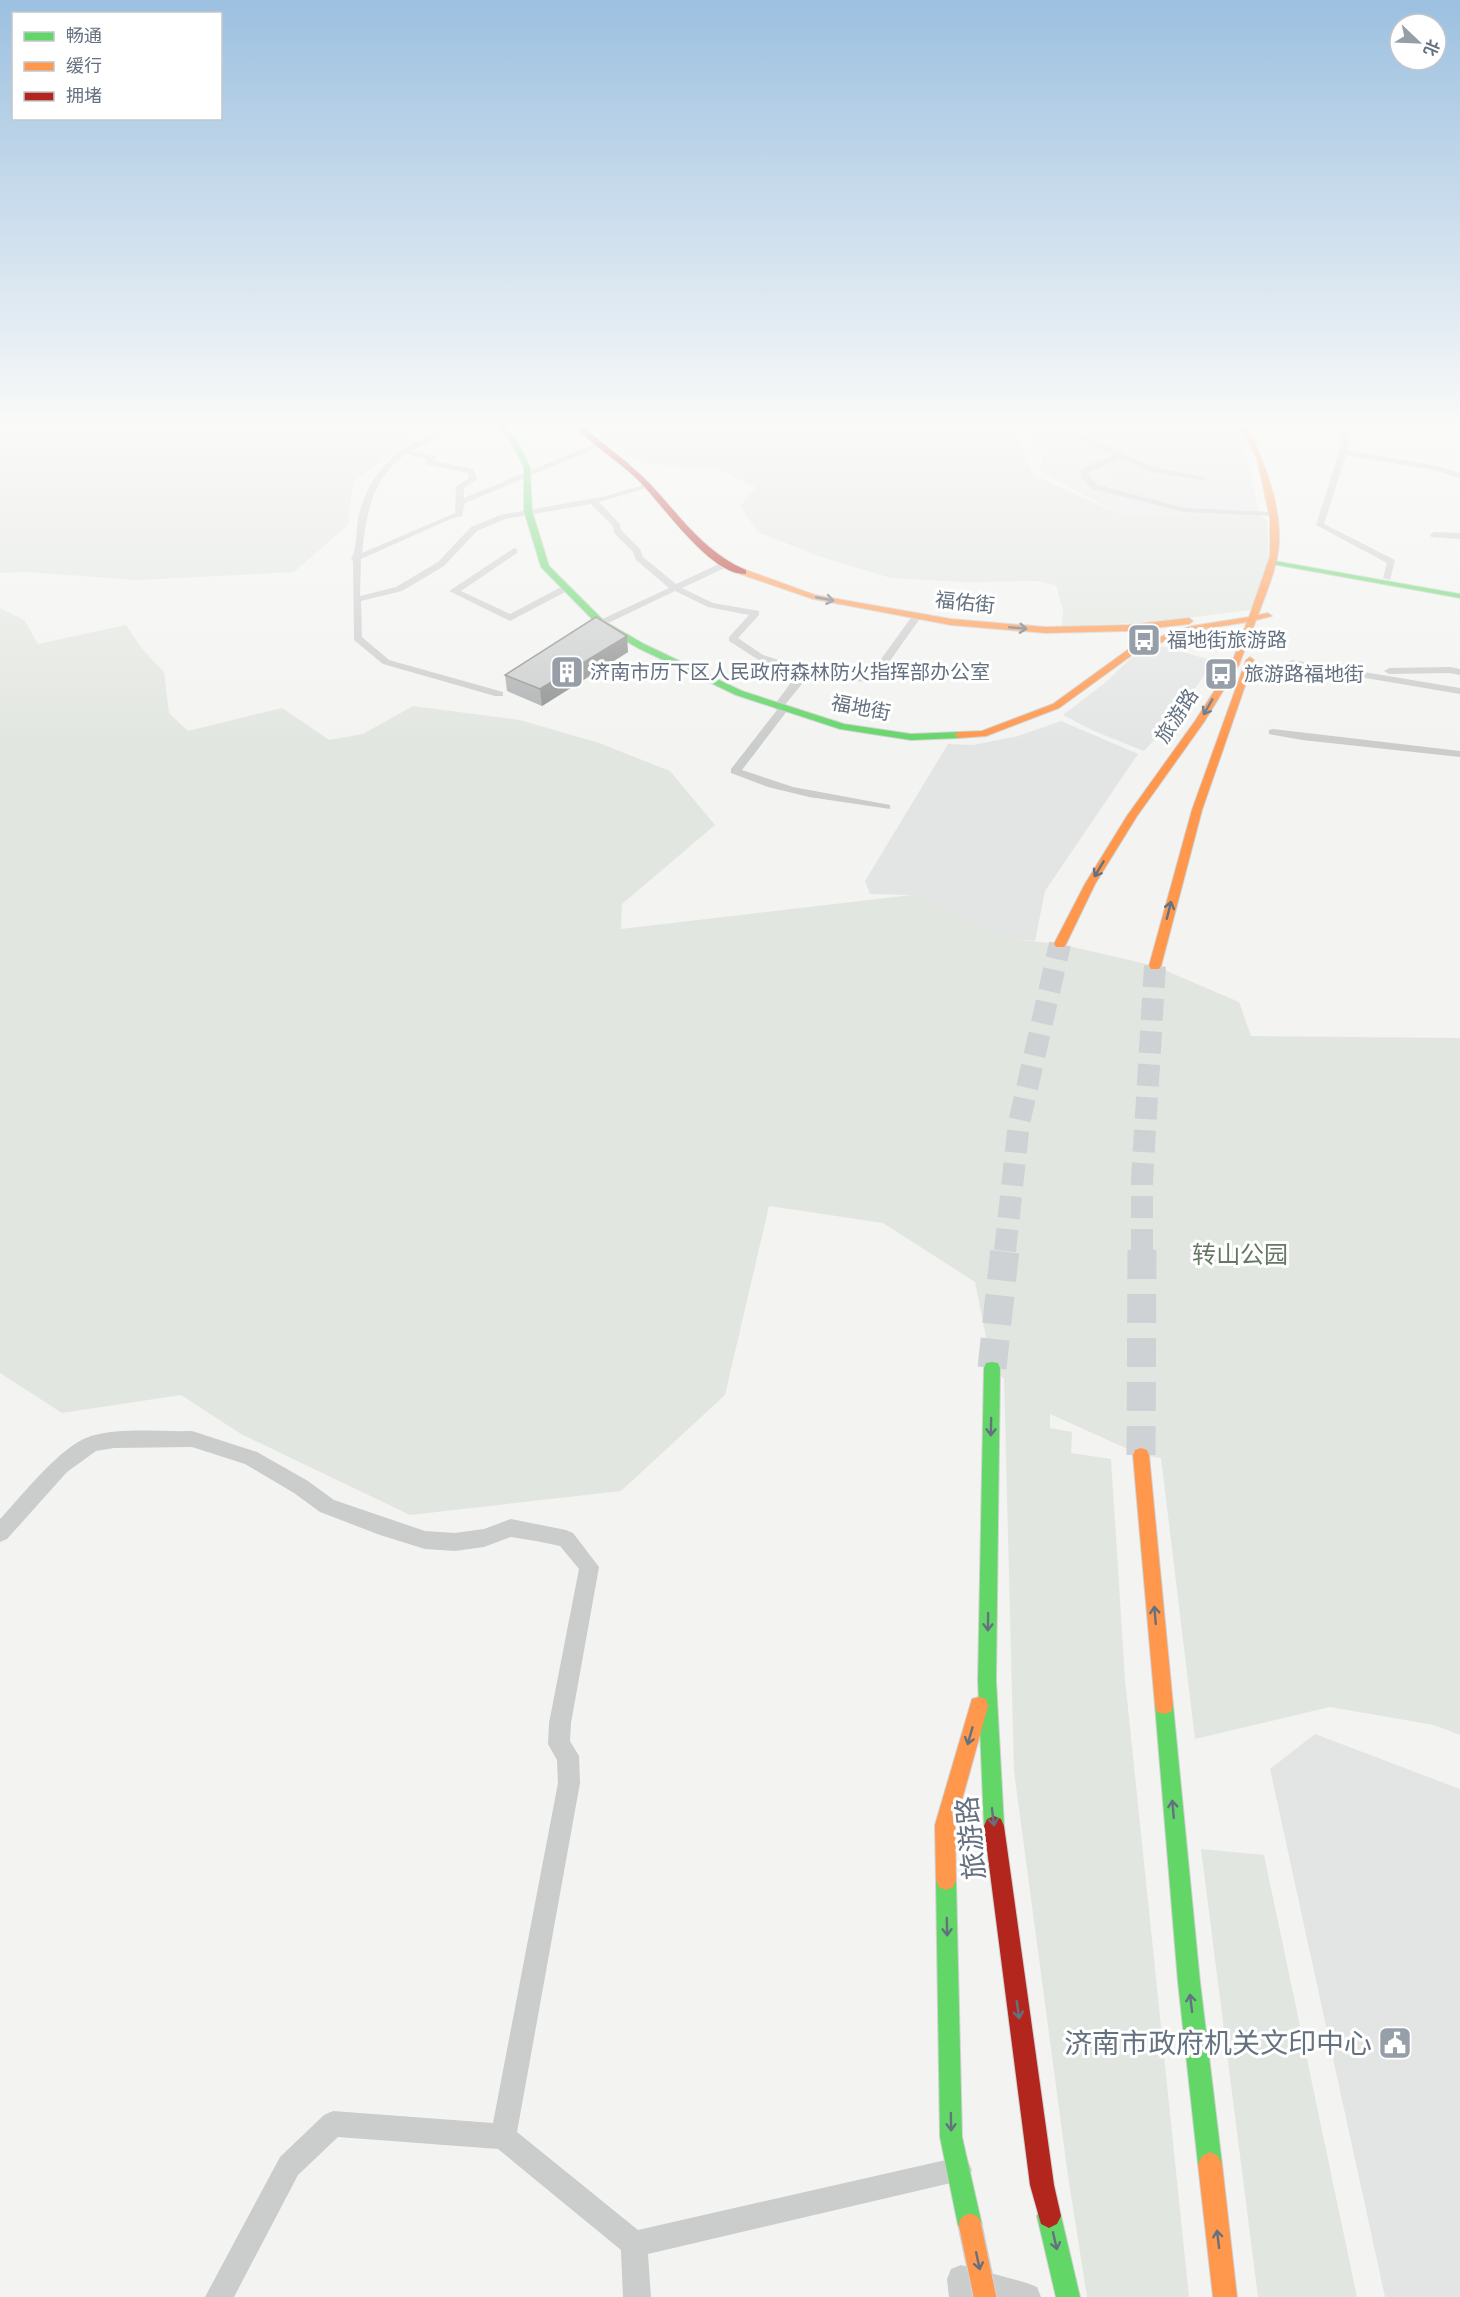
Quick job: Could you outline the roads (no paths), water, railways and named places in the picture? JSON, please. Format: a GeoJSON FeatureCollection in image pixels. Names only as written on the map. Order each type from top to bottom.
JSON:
{"type":"FeatureCollection","features":[{"type":"Feature","properties":{"kind":"main road","name":"福地街"},"geometry":{"type":"LineString","coordinates":[[534,532],[545,567],[601,623],[641,646],[729,689],[781,708],[843,727],[911,737],[983,734],[1056,706],[1136,648],[1196,628],[1258,616]]}},
{"type":"Feature","properties":{"kind":"main road","name":"福佑街"},"geometry":{"type":"LineString","coordinates":[[687,532],[724,565],[813,597],[916,617],[1046,630],[1128,628],[1258,616]]}},
{"type":"Feature","properties":{"kind":"main road","name":"旅游路"},"geometry":{"type":"LineString","coordinates":[[1060,944],[1090,884],[1132,816],[1199,722],[1235,664],[1258,616],[1278,589],[1275,532]]}},
{"type":"Feature","properties":{"kind":"main road","name":"旅游路"},"geometry":{"type":"LineString","coordinates":[[1278,560],[1281,532]]}},
{"type":"Feature","properties":{"kind":"main road"},"geometry":{"type":"LineString","coordinates":[[1278,560],[1387,578],[1460,594]]}},
{"type":"Feature","properties":{"kind":"main road"},"geometry":{"type":"LineString","coordinates":[[1278,560],[1460,594]]}},
{"type":"Feature","properties":{"kind":"main road","name":"旅游路"},"geometry":{"type":"LineString","coordinates":[[1155,966],[1197,810],[1239,688],[1258,616]]}},
{"type":"Feature","properties":{"kind":"main road","name":"旅游路"},"geometry":{"type":"LineString","coordinates":[[992,1368],[987,1680],[992,1810],[1042,2185],[1068,2297]]}},
{"type":"Feature","properties":{"kind":"main road"},"geometry":{"type":"LineString","coordinates":[[1141,1455],[1189,1982],[1225,2297]]}},
{"type":"Feature","properties":{"kind":"main road"},"geometry":{"type":"LineString","coordinates":[[985,2297],[951,2137],[945,1825],[987,1680]]}},
{"type":"Feature","properties":{"kind":"street"},"geometry":{"type":"LineString","coordinates":[[361,532],[355,560],[358,599],[357,638],[386,662],[499,694]]}},
{"type":"Feature","properties":{"kind":"street"},"geometry":{"type":"LineString","coordinates":[[355,560],[415,532]]}},
{"type":"Feature","properties":{"kind":"street"},"geometry":{"type":"LineString","coordinates":[[358,599],[399,589],[441,564],[471,532]]}},
{"type":"Feature","properties":{"kind":"street"},"geometry":{"type":"LineString","coordinates":[[618,532],[637,551],[639,558],[675,588],[711,605],[756,613],[732,639],[760,657],[804,672],[735,771],[777,787],[886,807]]}},
{"type":"Feature","properties":{"kind":"street"},"geometry":{"type":"LineString","coordinates":[[1334,532],[1392,562],[1387,578]]}},
{"type":"Feature","properties":{"kind":"street"},"geometry":{"type":"LineString","coordinates":[[1434,535],[1460,536]]}},
{"type":"Feature","properties":{"kind":"street"},"geometry":{"type":"LineString","coordinates":[[514,551],[454,591],[510,618],[566,588]]}},
{"type":"Feature","properties":{"kind":"street"},"geometry":{"type":"LineString","coordinates":[[601,623],[724,565]]}},
{"type":"Feature","properties":{"kind":"street"},"geometry":{"type":"LineString","coordinates":[[803,676],[871,680],[916,617]]}},
{"type":"Feature","properties":{"kind":"street"},"geometry":{"type":"LineString","coordinates":[[1292,663],[1460,691]]}},
{"type":"Feature","properties":{"kind":"street"},"geometry":{"type":"LineString","coordinates":[[1353,672],[1450,670],[1460,672]]}},
{"type":"Feature","properties":{"kind":"street"},"geometry":{"type":"LineString","coordinates":[[1273,732],[1460,754]]}},
{"type":"Feature","properties":{"kind":"street"},"geometry":{"type":"LineString","coordinates":[[0,1533],[61,1466],[92,1444],[114,1440],[192,1439],[251,1458],[301,1487],[327,1506],[425,1540],[455,1542],[484,1538],[511,1528],[566,1539],[576,1551],[589,1567],[560,1723],[559,1744],[568,1756],[569,1782],[503,2137]]}},
{"type":"Feature","properties":{"kind":"street"},"geometry":{"type":"LineString","coordinates":[[219,2297],[289,2166],[333,2124],[503,2137],[634,2244],[637,2297]]}},
{"type":"Feature","properties":{"kind":"street"},"geometry":{"type":"LineString","coordinates":[[634,2244],[958,2170]]}},
{"type":"Feature","properties":{"kind":"street"},"geometry":{"type":"LineString","coordinates":[[963,2297],[961,2279],[1027,2297]]}},
{"type":"Feature","properties":{"kind":"tunnel"},"geometry":{"type":"LineString","coordinates":[[1005,1251],[1019,1123],[1060,944]]}},
{"type":"Feature","properties":{"kind":"tunnel"},"geometry":{"type":"LineString","coordinates":[[1142,1249],[1142,1180],[1155,966]]}},
{"type":"Feature","properties":{"kind":"tunnel"},"geometry":{"type":"LineString","coordinates":[[992,1368],[1005,1249]]}},
{"type":"Feature","properties":{"kind":"tunnel"},"geometry":{"type":"LineString","coordinates":[[1141,1455],[1142,1249]]}},
{"type":"Feature","properties":{"kind":"place","name":"福地街旅游路"},"geometry":{"type":"Point","coordinates":[1144,640]}},
{"type":"Feature","properties":{"kind":"place","name":"济南市历下区人民政府森林防火指挥部办公室"},"geometry":{"type":"Point","coordinates":[567,672]}},
{"type":"Feature","properties":{"kind":"place","name":"旅游路福地街"},"geometry":{"type":"Point","coordinates":[1221,674]}},
{"type":"Feature","properties":{"kind":"place","name":"济南市政府机关文印中心"},"geometry":{"type":"Point","coordinates":[1395,2043]}},
{"type":"Feature","properties":{"kind":"park label","name":"转山公园"},"geometry":{"type":"Point","coordinates":[1240,1254]}}]}
